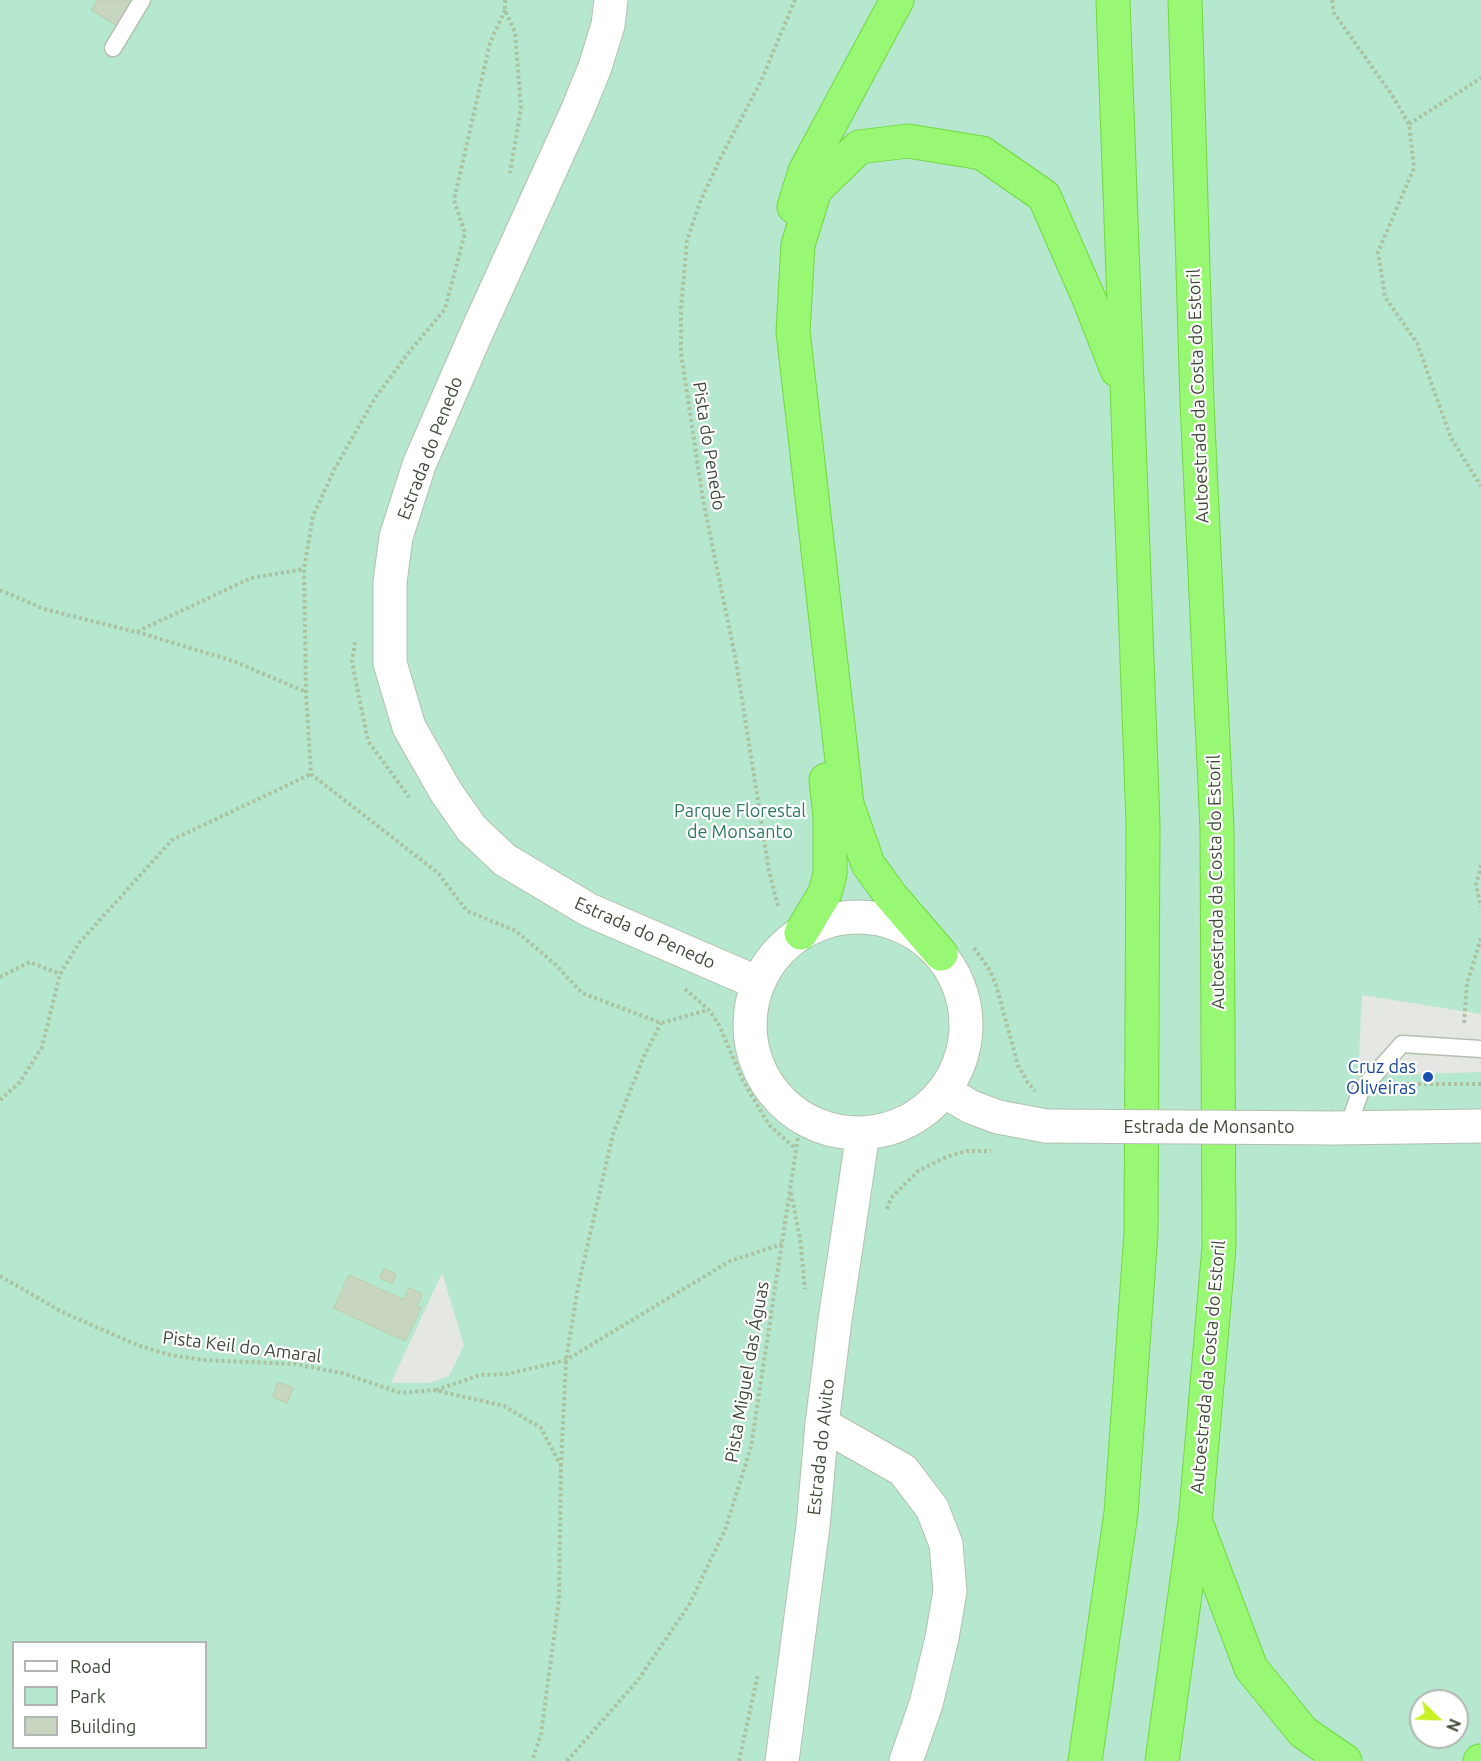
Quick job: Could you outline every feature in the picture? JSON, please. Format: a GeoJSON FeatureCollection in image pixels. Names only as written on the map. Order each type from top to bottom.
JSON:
{"type":"FeatureCollection","features":[{"type":"Feature","properties":{"kind":"highway"},"geometry":{"type":"LineString","coordinates":[[790,923],[825,893],[830,874],[830,817],[778,328],[783,244],[805,171],[897,0]]}},
{"type":"Feature","properties":{"kind":"highway"},"geometry":{"type":"LineString","coordinates":[[1085,1761],[1121,1513],[1142,1233],[1143,824],[1113,0]]}},
{"type":"Feature","properties":{"kind":"highway","name":"Autoestrada da Costa do Estoril"},"geometry":{"type":"LineString","coordinates":[[1162,1761],[1195,1522],[1219,1248],[1218,828],[1198,415],[1185,0]]}},
{"type":"Feature","properties":{"kind":"highway"},"geometry":{"type":"LineString","coordinates":[[941,954],[891,896],[868,864],[847,804],[793,331],[798,245],[815,190],[859,147],[908,141],[982,153],[1044,196],[1090,301],[1127,398]]}},
{"type":"Feature","properties":{"kind":"highway"},"geometry":{"type":"LineString","coordinates":[[1195,1522],[1251,1668],[1303,1732],[1345,1761]]}},
{"type":"Feature","properties":{"kind":"street","name":"Estrada do Penedo"},"geometry":{"type":"LineString","coordinates":[[611,0],[608,25],[595,67],[578,109],[419,465],[396,537],[390,582],[390,663],[409,727],[446,792],[471,828],[505,860],[589,910],[758,983]]}},
{"type":"Feature","properties":{"kind":"street"},"geometry":{"type":"LineString","coordinates":[[864,916],[886,919],[906,927],[925,939],[941,954],[953,971],[962,990],[966,1011],[963,1053],[944,1091],[917,1116],[900,1126],[882,1131],[841,1132],[820,1127],[798,1132],[783,1104],[769,1087],[758,1068],[752,1047],[750,1025],[752,1004],[758,983],[778,952],[790,923],[820,923],[864,916]]}},
{"type":"Feature","properties":{"kind":"street","name":"Estrada de Monsanto"},"geometry":{"type":"LineString","coordinates":[[944,1091],[971,1107],[998,1117],[1046,1126],[1481,1126]]}},
{"type":"Feature","properties":{"kind":"street","name":"Estrada do Alvito"},"geometry":{"type":"LineString","coordinates":[[782,1761],[813,1526],[822,1424],[863,1133]]}},
{"type":"Feature","properties":{"kind":"street"},"geometry":{"type":"LineString","coordinates":[[822,1424],[903,1470],[932,1508],[946,1544],[950,1591],[943,1629],[926,1704],[906,1761]]}},
{"type":"Feature","properties":{"kind":"lane"},"geometry":{"type":"LineString","coordinates":[[113,48],[142,0]]}},
{"type":"Feature","properties":{"kind":"lane"},"geometry":{"type":"LineString","coordinates":[[1341,1127],[1361,1090],[1402,1044],[1481,1049]]}},
{"type":"Feature","properties":{"kind":"path"},"geometry":{"type":"LineString","coordinates":[[506,0],[505,10],[490,42],[454,200],[465,233],[446,309],[410,351],[375,398],[334,470],[313,516],[304,569],[306,692],[311,774],[438,873],[466,911],[516,931],[556,965],[582,993],[661,1023],[709,1010]]}},
{"type":"Feature","properties":{"kind":"path","name":"Pista do Penedo"},"geometry":{"type":"LineString","coordinates":[[790,923],[769,871],[736,661],[703,500],[681,352],[681,307],[687,241],[700,202],[721,157],[762,81],[795,0]]}},
{"type":"Feature","properties":{"kind":"path"},"geometry":{"type":"LineString","coordinates":[[1332,0],[1334,13],[1392,95],[1409,124],[1414,168],[1378,252],[1385,297],[1417,343],[1451,438],[1481,486]]}},
{"type":"Feature","properties":{"kind":"path"},"geometry":{"type":"LineString","coordinates":[[505,10],[515,32],[521,108],[508,181]]}},
{"type":"Feature","properties":{"kind":"path"},"geometry":{"type":"LineString","coordinates":[[1409,124],[1481,78]]}},
{"type":"Feature","properties":{"kind":"path"},"geometry":{"type":"LineString","coordinates":[[136,632],[251,578],[304,569]]}},
{"type":"Feature","properties":{"kind":"path"},"geometry":{"type":"LineString","coordinates":[[0,590],[44,609],[136,632],[232,661],[306,692]]}},
{"type":"Feature","properties":{"kind":"path"},"geometry":{"type":"LineString","coordinates":[[356,638],[352,662],[368,741],[414,805]]}},
{"type":"Feature","properties":{"kind":"path"},"geometry":{"type":"LineString","coordinates":[[0,1100],[20,1082],[42,1047],[60,974],[79,943],[172,840],[311,774]]}},
{"type":"Feature","properties":{"kind":"path"},"geometry":{"type":"LineString","coordinates":[[1481,865],[1476,885],[1481,907]]}},
{"type":"Feature","properties":{"kind":"path"},"geometry":{"type":"LineString","coordinates":[[1462,1048],[1467,984],[1481,938]]}},
{"type":"Feature","properties":{"kind":"path"},"geometry":{"type":"LineString","coordinates":[[971,944],[996,985],[1018,1065],[1028,1083],[1037,1093],[1041,1094]]}},
{"type":"Feature","properties":{"kind":"path"},"geometry":{"type":"LineString","coordinates":[[0,976],[30,962],[60,974]]}},
{"type":"Feature","properties":{"kind":"path"},"geometry":{"type":"LineString","coordinates":[[682,986],[709,1010],[719,1025],[756,1105],[769,1125],[798,1132]]}},
{"type":"Feature","properties":{"kind":"path"},"geometry":{"type":"LineString","coordinates":[[561,1466],[566,1360],[578,1287],[613,1134],[644,1056],[661,1023]]}},
{"type":"Feature","properties":{"kind":"path"},"geometry":{"type":"LineString","coordinates":[[1361,1090],[1389,1084],[1481,1084]]}},
{"type":"Feature","properties":{"kind":"path","name":"Pista Miguel das Águas"},"geometry":{"type":"LineString","coordinates":[[567,1761],[638,1680],[689,1605],[725,1530],[751,1447],[798,1132]]}},
{"type":"Feature","properties":{"kind":"path"},"geometry":{"type":"LineString","coordinates":[[883,1219],[891,1198],[918,1171],[946,1157],[966,1151],[1000,1151]]}},
{"type":"Feature","properties":{"kind":"path"},"geometry":{"type":"LineString","coordinates":[[789,1188],[800,1238],[805,1294]]}},
{"type":"Feature","properties":{"kind":"path"},"geometry":{"type":"LineString","coordinates":[[434,1390],[480,1375],[508,1374],[566,1360],[730,1261],[782,1244]]}},
{"type":"Feature","properties":{"kind":"path","name":"Pista Keil do Amaral"},"geometry":{"type":"LineString","coordinates":[[0,1276],[62,1312],[137,1345],[170,1355],[204,1360],[295,1364],[342,1373],[401,1393],[434,1390],[504,1406],[541,1428],[561,1466],[559,1599],[541,1734],[532,1761]]}},
{"type":"Feature","properties":{"kind":"green space","name":"Parque Florestal de Monsanto"},"geometry":{"type":"Polygon","coordinates":[[[0,0],[1481,0],[1481,1761],[0,1761],[0,0]]]}},
{"type":"Feature","properties":{"kind":"shaded area"},"geometry":{"type":"Polygon","coordinates":[[[1362,995],[1481,1014],[1481,1072],[1358,1076],[1362,995]]]}},
{"type":"Feature","properties":{"kind":"shaded area"},"geometry":{"type":"Polygon","coordinates":[[[442,1273],[464,1345],[449,1376],[429,1383],[391,1383],[442,1273]]]}},
{"type":"Feature","properties":{"kind":"building"},"geometry":{"type":"Polygon","coordinates":[[[97,0],[134,0],[119,27],[92,10],[97,0]]]}},
{"type":"Feature","properties":{"kind":"building"},"geometry":{"type":"Polygon","coordinates":[[[384,1269],[396,1274],[392,1283],[380,1278],[384,1269]]]}},
{"type":"Feature","properties":{"kind":"building"},"geometry":{"type":"Polygon","coordinates":[[[349,1275],[404,1300],[409,1288],[422,1294],[417,1306],[421,1308],[405,1341],[334,1308],[349,1275]]]}},
{"type":"Feature","properties":{"kind":"building"},"geometry":{"type":"Polygon","coordinates":[[[278,1382],[293,1388],[287,1403],[273,1397],[278,1382]]]}},
{"type":"Feature","properties":{"kind":"place","name":"Cruz das Oliveiras"},"geometry":{"type":"Point","coordinates":[1428,1077]}}]}
